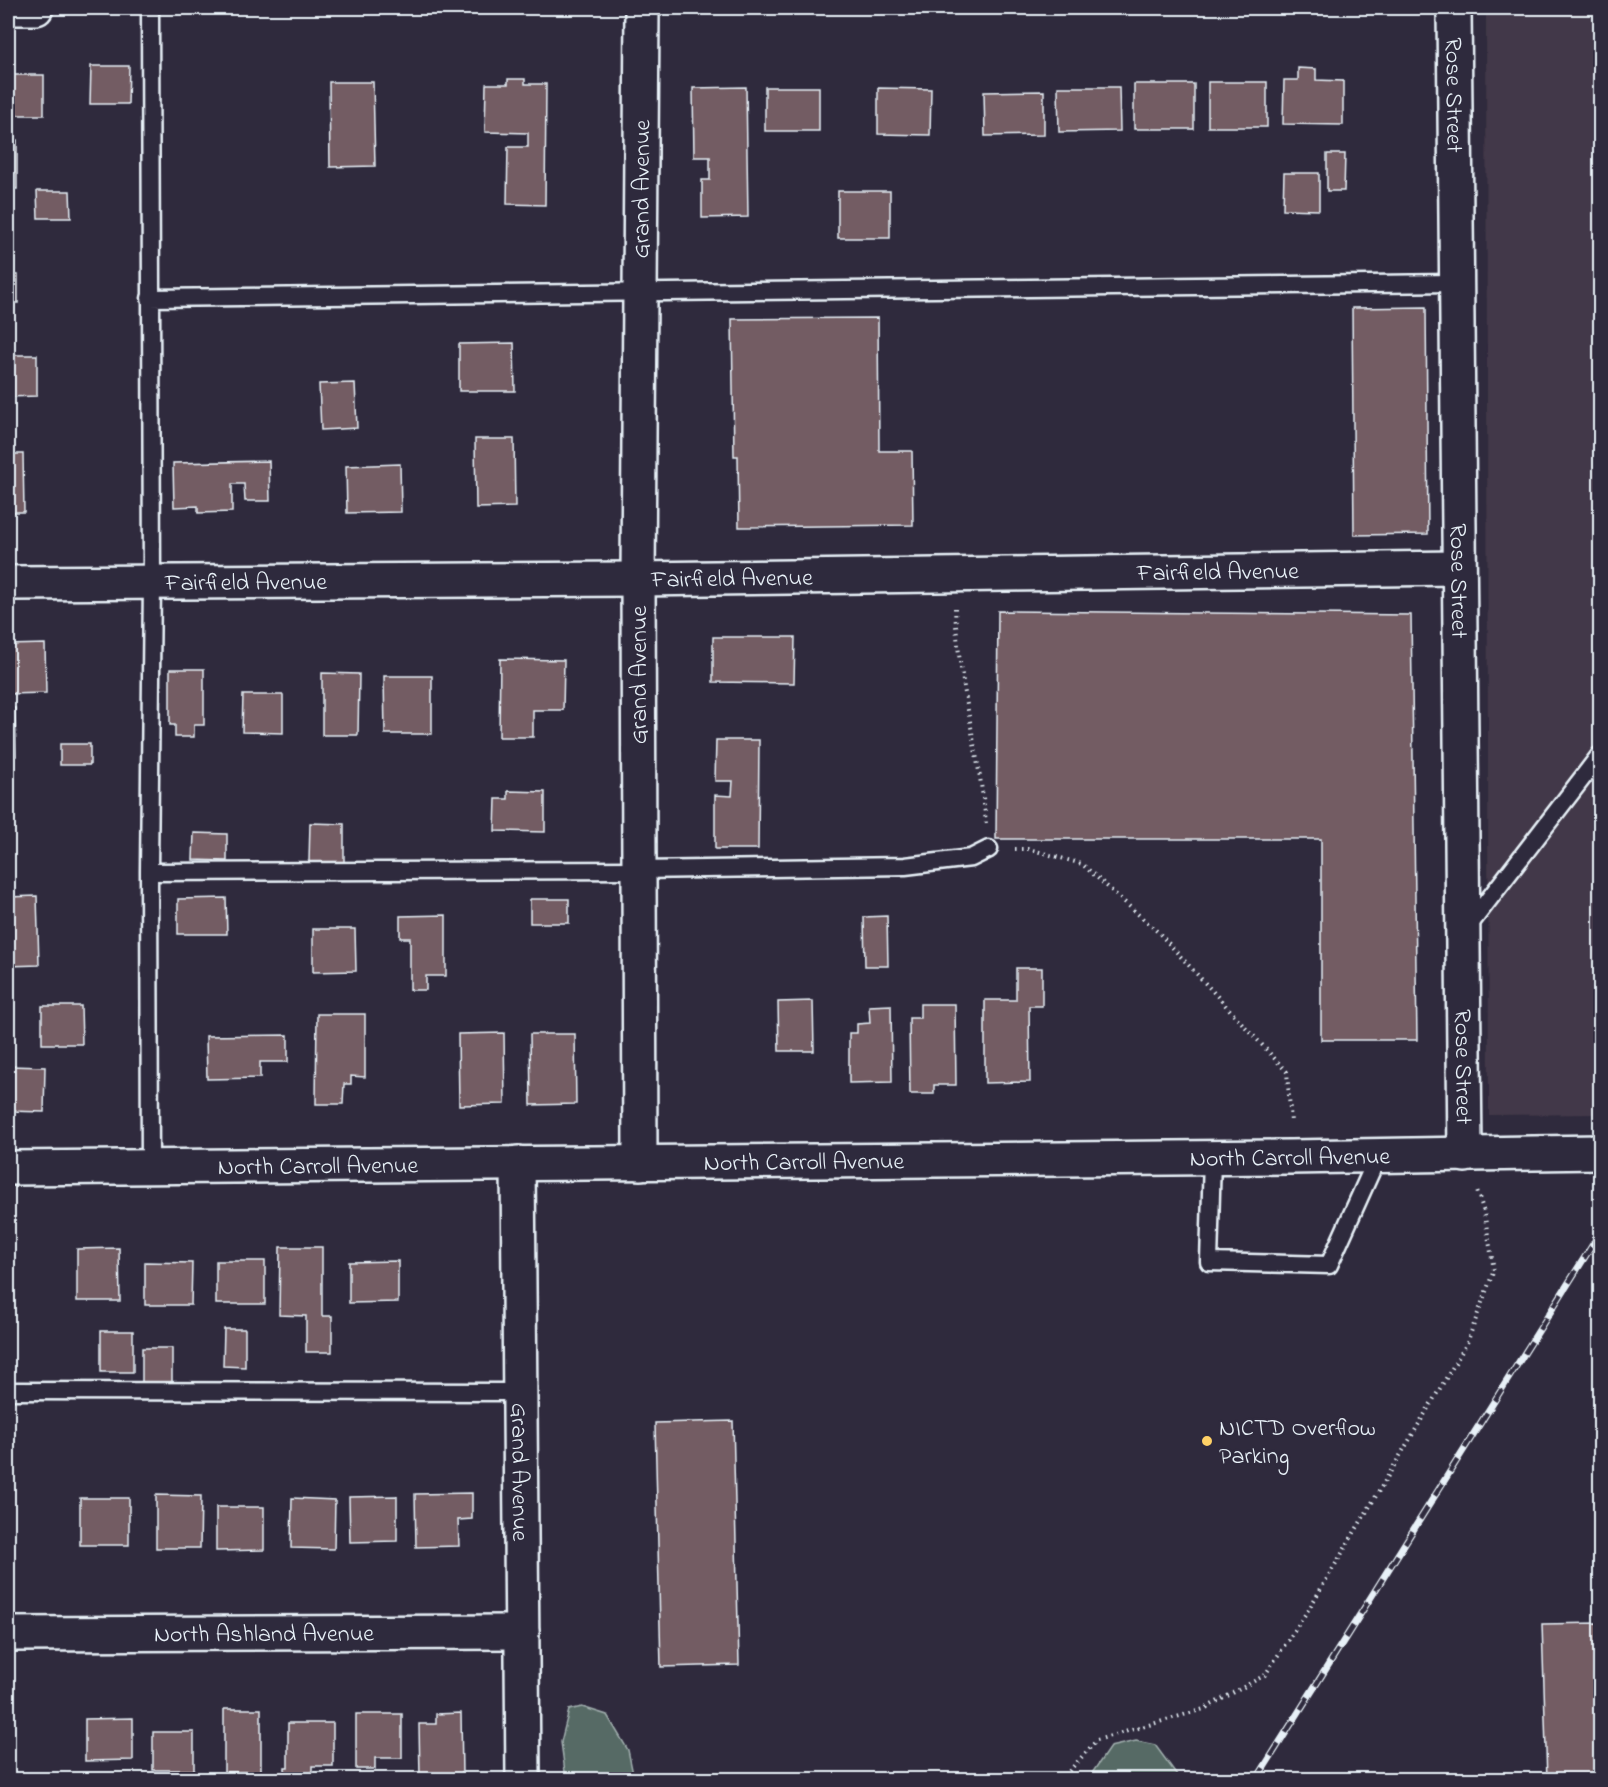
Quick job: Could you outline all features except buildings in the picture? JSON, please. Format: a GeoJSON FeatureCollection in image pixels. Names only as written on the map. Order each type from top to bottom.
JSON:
{"type":"FeatureCollection","features":[{"type":"Feature","properties":{"kind":"street"},"geometry":{"type":"LineString","coordinates":[[8,8],[36,8]]}},
{"type":"Feature","properties":{"kind":"street","name":"Grand Avenue"},"geometry":{"type":"LineString","coordinates":[[640,1163],[638,579],[642,8]]}},
{"type":"Feature","properties":{"kind":"street","name":"Rose Street"},"geometry":{"type":"LineString","coordinates":[[1454,8],[1465,1155]]}},
{"type":"Feature","properties":{"kind":"street","name":"Fairfield Avenue"},"geometry":{"type":"LineString","coordinates":[[8,583],[638,579],[1458,568]]}},
{"type":"Feature","properties":{"kind":"street","name":"North Carroll Avenue"},"geometry":{"type":"LineString","coordinates":[[8,1168],[1212,1158],[1600,1152]]}},
{"type":"Feature","properties":{"kind":"street","name":"Grand Avenue"},"geometry":{"type":"LineString","coordinates":[[518,1163],[523,1779]]}},
{"type":"Feature","properties":{"kind":"street","name":"North Ashland Avenue"},"geometry":{"type":"LineString","coordinates":[[8,1634],[522,1632]]}},
{"type":"Feature","properties":{"kind":"lane"},"geometry":{"type":"LineString","coordinates":[[150,8],[152,582],[149,872],[150,1167]]}},
{"type":"Feature","properties":{"kind":"lane"},"geometry":{"type":"LineString","coordinates":[[150,298],[1455,283]]}},
{"type":"Feature","properties":{"kind":"lane"},"geometry":{"type":"LineString","coordinates":[[1462,934],[1600,755]]}},
{"type":"Feature","properties":{"kind":"lane"},"geometry":{"type":"LineString","coordinates":[[149,872],[639,870],[905,866],[971,858],[988,849]]}},
{"type":"Feature","properties":{"kind":"lane"},"geometry":{"type":"LineString","coordinates":[[1212,1158],[1209,1262],[1329,1265],[1378,1156]]}},
{"type":"Feature","properties":{"kind":"lane"},"geometry":{"type":"LineString","coordinates":[[8,1391],[520,1392]]}},
{"type":"Feature","properties":{"kind":"path"},"geometry":{"type":"LineString","coordinates":[[954,574],[955,620],[965,695],[982,789],[988,849],[1029,849],[1082,864],[1159,933],[1287,1072],[1292,1113],[1290,1157]]}},
{"type":"Feature","properties":{"kind":"path"},"geometry":{"type":"LineString","coordinates":[[1061,1779],[1097,1740],[1204,1709],[1265,1675],[1297,1626],[1467,1343],[1494,1270],[1484,1212],[1465,1155]]}},
{"type":"Feature","properties":{"kind":"shaded area"},"geometry":{"type":"Polygon","coordinates":[[[1486,8],[1600,8],[1600,1114],[1489,1115],[1486,8]]]}},
{"type":"Feature","properties":{"kind":"green space"},"geometry":{"type":"Polygon","coordinates":[[[582,1707],[607,1715],[628,1750],[634,1779],[566,1779],[561,1742],[569,1710],[582,1707]]]}},
{"type":"Feature","properties":{"kind":"green space"},"geometry":{"type":"Polygon","coordinates":[[[1136,1741],[1155,1745],[1180,1779],[1088,1779],[1110,1747],[1136,1741]]]}},
{"type":"Feature","properties":{"kind":"railway"},"geometry":{"type":"LineString","coordinates":[[1256,1780],[1600,1233]]}},
{"type":"Feature","properties":{"kind":"place","name":"NICTD Overflow Parking"},"geometry":{"type":"Point","coordinates":[1207,1441]}}]}
